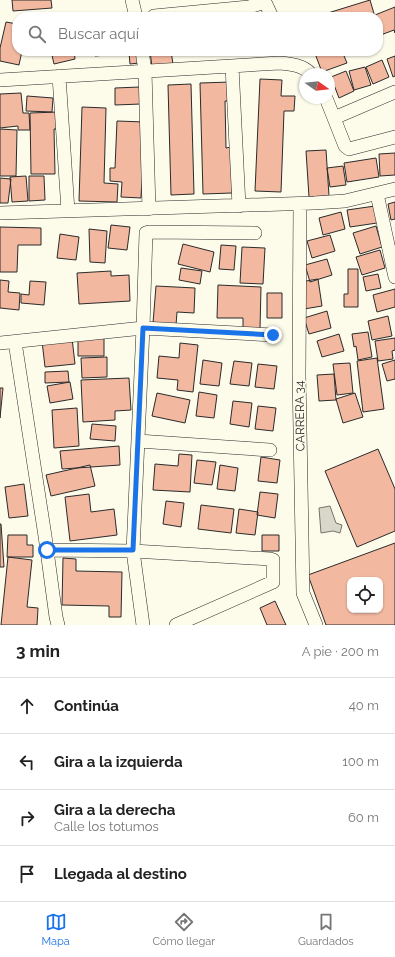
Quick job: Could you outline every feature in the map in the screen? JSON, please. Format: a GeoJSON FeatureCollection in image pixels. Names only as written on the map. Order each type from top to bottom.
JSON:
{"type":"FeatureCollection","features":[{"type":"Feature","properties":{"kind":"street"},"geometry":{"type":"LineString","coordinates":[[132,0],[135,12]]}},
{"type":"Feature","properties":{"kind":"street"},"geometry":{"type":"LineString","coordinates":[[196,12],[249,7],[265,1],[270,12]]}},
{"type":"Feature","properties":{"kind":"street"},"geometry":{"type":"LineString","coordinates":[[142,56],[149,209]]}},
{"type":"Feature","properties":{"kind":"street"},"geometry":{"type":"LineString","coordinates":[[0,80],[279,63],[287,57],[295,65],[302,68]]}},
{"type":"Feature","properties":{"kind":"street"},"geometry":{"type":"LineString","coordinates":[[232,66],[239,206]]}},
{"type":"Feature","properties":{"kind":"street"},"geometry":{"type":"LineString","coordinates":[[59,76],[68,211]]}},
{"type":"Feature","properties":{"kind":"street"},"geometry":{"type":"LineString","coordinates":[[334,118],[395,92]]}},
{"type":"Feature","properties":{"kind":"street"},"geometry":{"type":"LineString","coordinates":[[328,104],[345,146],[349,148],[395,137]]}},
{"type":"Feature","properties":{"kind":"street"},"geometry":{"type":"LineString","coordinates":[[0,213],[300,204],[345,201],[395,190]]}},
{"type":"Feature","properties":{"kind":"street"},"geometry":{"type":"LineString","coordinates":[[377,194],[395,277]]}},
{"type":"Feature","properties":{"kind":"street","name":"CARRERA 34"},"geometry":{"type":"LineString","coordinates":[[300,204],[299,376],[303,593],[316,625]]}},
{"type":"Feature","properties":{"kind":"street"},"geometry":{"type":"LineString","coordinates":[[143,625],[133,550],[146,233],[255,233]]}},
{"type":"Feature","properties":{"kind":"street"},"geometry":{"type":"LineString","coordinates":[[0,343],[143,328],[273,335]]}},
{"type":"Feature","properties":{"kind":"street"},"geometry":{"type":"LineString","coordinates":[[15,342],[58,625]]}},
{"type":"Feature","properties":{"kind":"street"},"geometry":{"type":"LineString","coordinates":[[138,441],[270,450]]}},
{"type":"Feature","properties":{"kind":"street"},"geometry":{"type":"LineString","coordinates":[[47,550],[133,550],[273,560],[273,582],[176,625]]}},
{"type":"Feature","properties":{"kind":"shaded area"},"geometry":{"type":"Polygon","coordinates":[[[330,506],[336,523],[342,525],[340,533],[333,531],[321,533],[319,508],[330,506]]]}},
{"type":"Feature","properties":{"kind":"building"},"geometry":{"type":"Polygon","coordinates":[[[12,0],[51,0],[52,8],[13,11],[12,0]]]}},
{"type":"Feature","properties":{"kind":"building"},"geometry":{"type":"Polygon","coordinates":[[[370,0],[374,12],[331,12],[370,0]]]}},
{"type":"Feature","properties":{"kind":"building"},"geometry":{"type":"Polygon","coordinates":[[[395,7],[395,33],[394,30],[383,34],[382,12],[395,7]]]}},
{"type":"Feature","properties":{"kind":"building"},"geometry":{"type":"Polygon","coordinates":[[[6,22],[12,23],[12,56],[21,56],[19,65],[0,61],[0,48],[6,22]]]}},
{"type":"Feature","properties":{"kind":"building"},"geometry":{"type":"Polygon","coordinates":[[[52,56],[75,56],[75,59],[54,64],[52,56]]]}},
{"type":"Feature","properties":{"kind":"building"},"geometry":{"type":"Polygon","coordinates":[[[129,56],[138,56],[139,63],[130,64],[129,56]]]}},
{"type":"Feature","properties":{"kind":"building"},"geometry":{"type":"Polygon","coordinates":[[[151,56],[172,56],[173,64],[152,67],[151,56]]]}},
{"type":"Feature","properties":{"kind":"building"},"geometry":{"type":"Polygon","coordinates":[[[316,56],[344,56],[347,63],[333,68],[320,68],[316,56]]]}},
{"type":"Feature","properties":{"kind":"building"},"geometry":{"type":"Polygon","coordinates":[[[395,56],[395,76],[393,77],[387,59],[395,56]]]}},
{"type":"Feature","properties":{"kind":"building"},"geometry":{"type":"Polygon","coordinates":[[[382,60],[389,77],[373,84],[366,67],[382,60]]]}},
{"type":"Feature","properties":{"kind":"building"},"geometry":{"type":"Polygon","coordinates":[[[365,67],[371,85],[354,90],[349,71],[365,67]]]}},
{"type":"Feature","properties":{"kind":"building"},"geometry":{"type":"Polygon","coordinates":[[[346,71],[354,91],[339,98],[335,88],[335,75],[346,71]]]}},
{"type":"Feature","properties":{"kind":"building"},"geometry":{"type":"Polygon","coordinates":[[[260,79],[282,80],[281,96],[295,96],[294,111],[284,111],[281,192],[255,191],[260,79]]]}},
{"type":"Feature","properties":{"kind":"building"},"geometry":{"type":"Polygon","coordinates":[[[231,82],[232,101],[225,101],[226,148],[231,147],[232,193],[203,194],[200,83],[231,82]]]}},
{"type":"Feature","properties":{"kind":"building"},"geometry":{"type":"Polygon","coordinates":[[[191,84],[194,194],[171,195],[168,85],[191,84]]]}},
{"type":"Feature","properties":{"kind":"building"},"geometry":{"type":"Polygon","coordinates":[[[140,87],[141,104],[115,105],[115,88],[140,87]]]}},
{"type":"Feature","properties":{"kind":"building"},"geometry":{"type":"Polygon","coordinates":[[[21,93],[23,113],[29,113],[30,130],[18,130],[18,126],[0,128],[0,94],[21,93]]]}},
{"type":"Feature","properties":{"kind":"building"},"geometry":{"type":"Polygon","coordinates":[[[27,96],[53,98],[52,112],[26,111],[27,96]]]}},
{"type":"Feature","properties":{"kind":"building"},"geometry":{"type":"Polygon","coordinates":[[[82,107],[106,108],[104,183],[118,184],[117,202],[79,201],[82,107]]]}},
{"type":"Feature","properties":{"kind":"building"},"geometry":{"type":"Polygon","coordinates":[[[58,112],[59,129],[54,129],[55,174],[31,174],[30,113],[58,112]]]}},
{"type":"Feature","properties":{"kind":"building"},"geometry":{"type":"Polygon","coordinates":[[[117,121],[145,122],[141,198],[121,197],[122,182],[110,181],[110,168],[115,168],[117,121]]]}},
{"type":"Feature","properties":{"kind":"building"},"geometry":{"type":"Polygon","coordinates":[[[0,129],[17,130],[16,176],[0,176],[0,129]]]}},
{"type":"Feature","properties":{"kind":"building"},"geometry":{"type":"Polygon","coordinates":[[[326,150],[329,196],[309,197],[306,151],[326,150]]]}},
{"type":"Feature","properties":{"kind":"building"},"geometry":{"type":"Polygon","coordinates":[[[395,153],[395,175],[380,176],[379,154],[395,153]]]}},
{"type":"Feature","properties":{"kind":"building"},"geometry":{"type":"Polygon","coordinates":[[[376,158],[379,177],[347,182],[344,163],[376,158]]]}},
{"type":"Feature","properties":{"kind":"building"},"geometry":{"type":"Polygon","coordinates":[[[343,166],[346,185],[330,187],[327,168],[343,166]]]}},
{"type":"Feature","properties":{"kind":"building"},"geometry":{"type":"Polygon","coordinates":[[[26,176],[28,201],[12,202],[10,177],[26,176]]]}},
{"type":"Feature","properties":{"kind":"building"},"geometry":{"type":"Polygon","coordinates":[[[29,176],[44,176],[45,200],[29,201],[29,176]]]}},
{"type":"Feature","properties":{"kind":"building"},"geometry":{"type":"Polygon","coordinates":[[[0,178],[11,179],[8,203],[0,203],[0,178]]]}},
{"type":"Feature","properties":{"kind":"building"},"geometry":{"type":"Polygon","coordinates":[[[395,202],[395,219],[391,220],[388,204],[395,202]]]}},
{"type":"Feature","properties":{"kind":"building"},"geometry":{"type":"Polygon","coordinates":[[[375,206],[377,223],[350,227],[347,210],[375,206]]]}},
{"type":"Feature","properties":{"kind":"building"},"geometry":{"type":"Polygon","coordinates":[[[341,212],[345,229],[323,235],[319,218],[341,212]]]}},
{"type":"Feature","properties":{"kind":"building"},"geometry":{"type":"Polygon","coordinates":[[[111,225],[130,227],[127,250],[108,248],[111,225]]]}},
{"type":"Feature","properties":{"kind":"building"},"geometry":{"type":"Polygon","coordinates":[[[376,226],[382,247],[360,254],[353,233],[376,226]]]}},
{"type":"Feature","properties":{"kind":"building"},"geometry":{"type":"Polygon","coordinates":[[[0,227],[41,228],[41,245],[18,245],[17,272],[0,272],[0,227]]]}},
{"type":"Feature","properties":{"kind":"building"},"geometry":{"type":"Polygon","coordinates":[[[89,229],[107,231],[105,263],[90,262],[89,229]]]}},
{"type":"Feature","properties":{"kind":"building"},"geometry":{"type":"Polygon","coordinates":[[[60,234],[79,237],[76,260],[57,258],[60,234]]]}},
{"type":"Feature","properties":{"kind":"building"},"geometry":{"type":"Polygon","coordinates":[[[330,235],[335,251],[312,258],[307,241],[330,235]]]}},
{"type":"Feature","properties":{"kind":"building"},"geometry":{"type":"Polygon","coordinates":[[[183,244],[214,252],[210,272],[178,264],[183,244]]]}},
{"type":"Feature","properties":{"kind":"building"},"geometry":{"type":"Polygon","coordinates":[[[221,245],[236,246],[234,270],[219,269],[221,245]]]}},
{"type":"Feature","properties":{"kind":"building"},"geometry":{"type":"Polygon","coordinates":[[[242,247],[265,248],[263,284],[240,283],[242,247]]]}},
{"type":"Feature","properties":{"kind":"building"},"geometry":{"type":"Polygon","coordinates":[[[380,250],[385,268],[362,275],[356,257],[380,250]]]}},
{"type":"Feature","properties":{"kind":"building"},"geometry":{"type":"Polygon","coordinates":[[[327,259],[332,275],[310,282],[305,265],[327,259]]]}},
{"type":"Feature","properties":{"kind":"building"},"geometry":{"type":"Polygon","coordinates":[[[181,268],[202,271],[200,284],[179,280],[181,268]]]}},
{"type":"Feature","properties":{"kind":"building"},"geometry":{"type":"Polygon","coordinates":[[[348,269],[358,269],[358,307],[344,307],[344,294],[348,294],[348,269]]]}},
{"type":"Feature","properties":{"kind":"building"},"geometry":{"type":"Polygon","coordinates":[[[111,271],[111,276],[129,275],[130,301],[79,304],[77,273],[111,271]]]}},
{"type":"Feature","properties":{"kind":"building"},"geometry":{"type":"Polygon","coordinates":[[[378,274],[381,288],[366,291],[363,277],[378,274]]]}},
{"type":"Feature","properties":{"kind":"building"},"geometry":{"type":"Polygon","coordinates":[[[318,279],[322,306],[304,309],[300,282],[318,279]]]}},
{"type":"Feature","properties":{"kind":"building"},"geometry":{"type":"Polygon","coordinates":[[[0,280],[9,281],[8,292],[20,293],[19,310],[0,308],[0,280]]]}},
{"type":"Feature","properties":{"kind":"building"},"geometry":{"type":"Polygon","coordinates":[[[30,281],[46,282],[44,305],[21,303],[21,294],[29,295],[30,281]]]}},
{"type":"Feature","properties":{"kind":"building"},"geometry":{"type":"Polygon","coordinates":[[[218,285],[261,287],[260,329],[243,329],[243,318],[217,318],[218,285]]]}},
{"type":"Feature","properties":{"kind":"building"},"geometry":{"type":"Polygon","coordinates":[[[156,286],[195,288],[194,313],[177,312],[176,325],[153,323],[156,286]]]}},
{"type":"Feature","properties":{"kind":"building"},"geometry":{"type":"Polygon","coordinates":[[[395,289],[395,307],[377,312],[373,295],[395,289]]]}},
{"type":"Feature","properties":{"kind":"building"},"geometry":{"type":"Polygon","coordinates":[[[267,293],[282,293],[282,318],[267,318],[267,293]]]}},
{"type":"Feature","properties":{"kind":"building"},"geometry":{"type":"Polygon","coordinates":[[[327,311],[331,328],[309,334],[304,318],[327,311]]]}},
{"type":"Feature","properties":{"kind":"building"},"geometry":{"type":"Polygon","coordinates":[[[388,316],[392,336],[372,340],[368,321],[388,316]]]}},
{"type":"Feature","properties":{"kind":"building"},"geometry":{"type":"Polygon","coordinates":[[[368,332],[372,357],[358,360],[352,334],[368,332]]]}},
{"type":"Feature","properties":{"kind":"building"},"geometry":{"type":"Polygon","coordinates":[[[339,334],[344,351],[322,357],[317,341],[339,334]]]}},
{"type":"Feature","properties":{"kind":"building"},"geometry":{"type":"Polygon","coordinates":[[[104,335],[104,356],[78,356],[78,336],[104,335]]]}},
{"type":"Feature","properties":{"kind":"building"},"geometry":{"type":"Polygon","coordinates":[[[72,338],[75,364],[45,367],[42,341],[72,338]]]}},
{"type":"Feature","properties":{"kind":"building"},"geometry":{"type":"Polygon","coordinates":[[[395,338],[395,350],[392,351],[393,359],[378,361],[375,341],[395,338]]]}},
{"type":"Feature","properties":{"kind":"building"},"geometry":{"type":"Polygon","coordinates":[[[180,343],[198,345],[193,392],[177,390],[178,380],[157,378],[159,356],[179,358],[180,343]]]}},
{"type":"Feature","properties":{"kind":"building"},"geometry":{"type":"Polygon","coordinates":[[[107,357],[107,377],[82,378],[81,358],[107,357]]]}},
{"type":"Feature","properties":{"kind":"building"},"geometry":{"type":"Polygon","coordinates":[[[377,358],[384,409],[363,412],[357,361],[377,358]]]}},
{"type":"Feature","properties":{"kind":"building"},"geometry":{"type":"Polygon","coordinates":[[[203,360],[222,363],[219,386],[200,384],[203,360]]]}},
{"type":"Feature","properties":{"kind":"building"},"geometry":{"type":"Polygon","coordinates":[[[395,360],[395,379],[387,381],[382,364],[395,360]]]}},
{"type":"Feature","properties":{"kind":"building"},"geometry":{"type":"Polygon","coordinates":[[[234,361],[252,363],[249,386],[230,384],[234,361]]]}},
{"type":"Feature","properties":{"kind":"building"},"geometry":{"type":"Polygon","coordinates":[[[350,363],[353,393],[337,395],[333,364],[350,363]]]}},
{"type":"Feature","properties":{"kind":"building"},"geometry":{"type":"Polygon","coordinates":[[[258,364],[277,366],[274,389],[255,387],[258,364]]]}},
{"type":"Feature","properties":{"kind":"building"},"geometry":{"type":"Polygon","coordinates":[[[68,371],[69,382],[45,383],[45,372],[68,371]]]}},
{"type":"Feature","properties":{"kind":"building"},"geometry":{"type":"Polygon","coordinates":[[[334,374],[336,400],[319,401],[317,375],[334,374]]]}},
{"type":"Feature","properties":{"kind":"building"},"geometry":{"type":"Polygon","coordinates":[[[129,378],[131,410],[115,411],[115,420],[83,422],[81,380],[129,378]]]}},
{"type":"Feature","properties":{"kind":"building"},"geometry":{"type":"Polygon","coordinates":[[[70,382],[73,399],[50,403],[47,386],[70,382]]]}},
{"type":"Feature","properties":{"kind":"building"},"geometry":{"type":"Polygon","coordinates":[[[0,388],[3,388],[0,418],[0,388]]]}},
{"type":"Feature","properties":{"kind":"building"},"geometry":{"type":"Polygon","coordinates":[[[199,392],[217,395],[214,418],[196,416],[199,392]]]}},
{"type":"Feature","properties":{"kind":"building"},"geometry":{"type":"Polygon","coordinates":[[[157,393],[190,400],[185,423],[152,416],[157,393]]]}},
{"type":"Feature","properties":{"kind":"building"},"geometry":{"type":"Polygon","coordinates":[[[355,393],[363,417],[343,423],[336,399],[355,393]]]}},
{"type":"Feature","properties":{"kind":"building"},"geometry":{"type":"Polygon","coordinates":[[[233,401],[252,403],[249,427],[230,424],[233,401]]]}},
{"type":"Feature","properties":{"kind":"building"},"geometry":{"type":"Polygon","coordinates":[[[258,406],[276,408],[273,431],[255,429],[258,406]]]}},
{"type":"Feature","properties":{"kind":"building"},"geometry":{"type":"Polygon","coordinates":[[[77,408],[79,446],[54,448],[52,410],[77,408]]]}},
{"type":"Feature","properties":{"kind":"building"},"geometry":{"type":"Polygon","coordinates":[[[92,424],[116,426],[115,441],[90,439],[92,424]]]}},
{"type":"Feature","properties":{"kind":"building"},"geometry":{"type":"Polygon","coordinates":[[[119,446],[120,465],[62,469],[60,451],[119,446]]]}},
{"type":"Feature","properties":{"kind":"building"},"geometry":{"type":"Polygon","coordinates":[[[378,449],[395,489],[395,531],[357,547],[325,471],[378,449]]]}},
{"type":"Feature","properties":{"kind":"building"},"geometry":{"type":"Polygon","coordinates":[[[179,454],[192,455],[190,492],[153,490],[155,464],[178,466],[179,454]]]}},
{"type":"Feature","properties":{"kind":"building"},"geometry":{"type":"Polygon","coordinates":[[[261,457],[280,460],[277,483],[258,481],[261,457]]]}},
{"type":"Feature","properties":{"kind":"building"},"geometry":{"type":"Polygon","coordinates":[[[197,460],[216,462],[212,485],[194,483],[197,460]]]}},
{"type":"Feature","properties":{"kind":"building"},"geometry":{"type":"Polygon","coordinates":[[[90,465],[95,486],[51,496],[46,475],[90,465]]]}},
{"type":"Feature","properties":{"kind":"building"},"geometry":{"type":"Polygon","coordinates":[[[220,465],[238,468],[235,491],[217,489],[220,465]]]}},
{"type":"Feature","properties":{"kind":"building"},"geometry":{"type":"Polygon","coordinates":[[[24,484],[28,516],[9,518],[5,487],[24,484]]]}},
{"type":"Feature","properties":{"kind":"building"},"geometry":{"type":"Polygon","coordinates":[[[260,492],[278,494],[275,518],[257,515],[260,492]]]}},
{"type":"Feature","properties":{"kind":"building"},"geometry":{"type":"Polygon","coordinates":[[[89,494],[91,512],[114,509],[117,535],[70,541],[65,497],[89,494]]]}},
{"type":"Feature","properties":{"kind":"building"},"geometry":{"type":"Polygon","coordinates":[[[166,501],[184,503],[181,527],[163,524],[166,501]]]}},
{"type":"Feature","properties":{"kind":"building"},"geometry":{"type":"Polygon","coordinates":[[[201,505],[234,509],[231,533],[198,529],[201,505]]]}},
{"type":"Feature","properties":{"kind":"building"},"geometry":{"type":"Polygon","coordinates":[[[239,509],[258,512],[255,535],[236,533],[239,509]]]}},
{"type":"Feature","properties":{"kind":"building"},"geometry":{"type":"Polygon","coordinates":[[[1,524],[4,567],[0,567],[1,524]]]}},
{"type":"Feature","properties":{"kind":"building"},"geometry":{"type":"Polygon","coordinates":[[[8,535],[27,535],[27,545],[33,545],[33,557],[7,557],[8,535]]]}},
{"type":"Feature","properties":{"kind":"building"},"geometry":{"type":"Polygon","coordinates":[[[262,535],[279,535],[279,551],[262,551],[262,535]]]}},
{"type":"Feature","properties":{"kind":"building"},"geometry":{"type":"Polygon","coordinates":[[[395,543],[395,625],[326,625],[308,575],[395,543]]]}},
{"type":"Feature","properties":{"kind":"building"},"geometry":{"type":"Polygon","coordinates":[[[8,557],[32,560],[27,607],[38,608],[37,625],[1,625],[8,557]]]}},
{"type":"Feature","properties":{"kind":"building"},"geometry":{"type":"Polygon","coordinates":[[[63,558],[76,559],[76,571],[122,572],[121,617],[109,617],[109,606],[62,605],[63,558]]]}},
{"type":"Feature","properties":{"kind":"building"},"geometry":{"type":"Polygon","coordinates":[[[275,601],[286,625],[267,625],[260,608],[275,601]]]}},
{"type":"Feature","properties":{"kind":"route"},"geometry":{"type":"LineString","coordinates":[[47,550],[133,550],[143,328],[273,335]]}}]}
